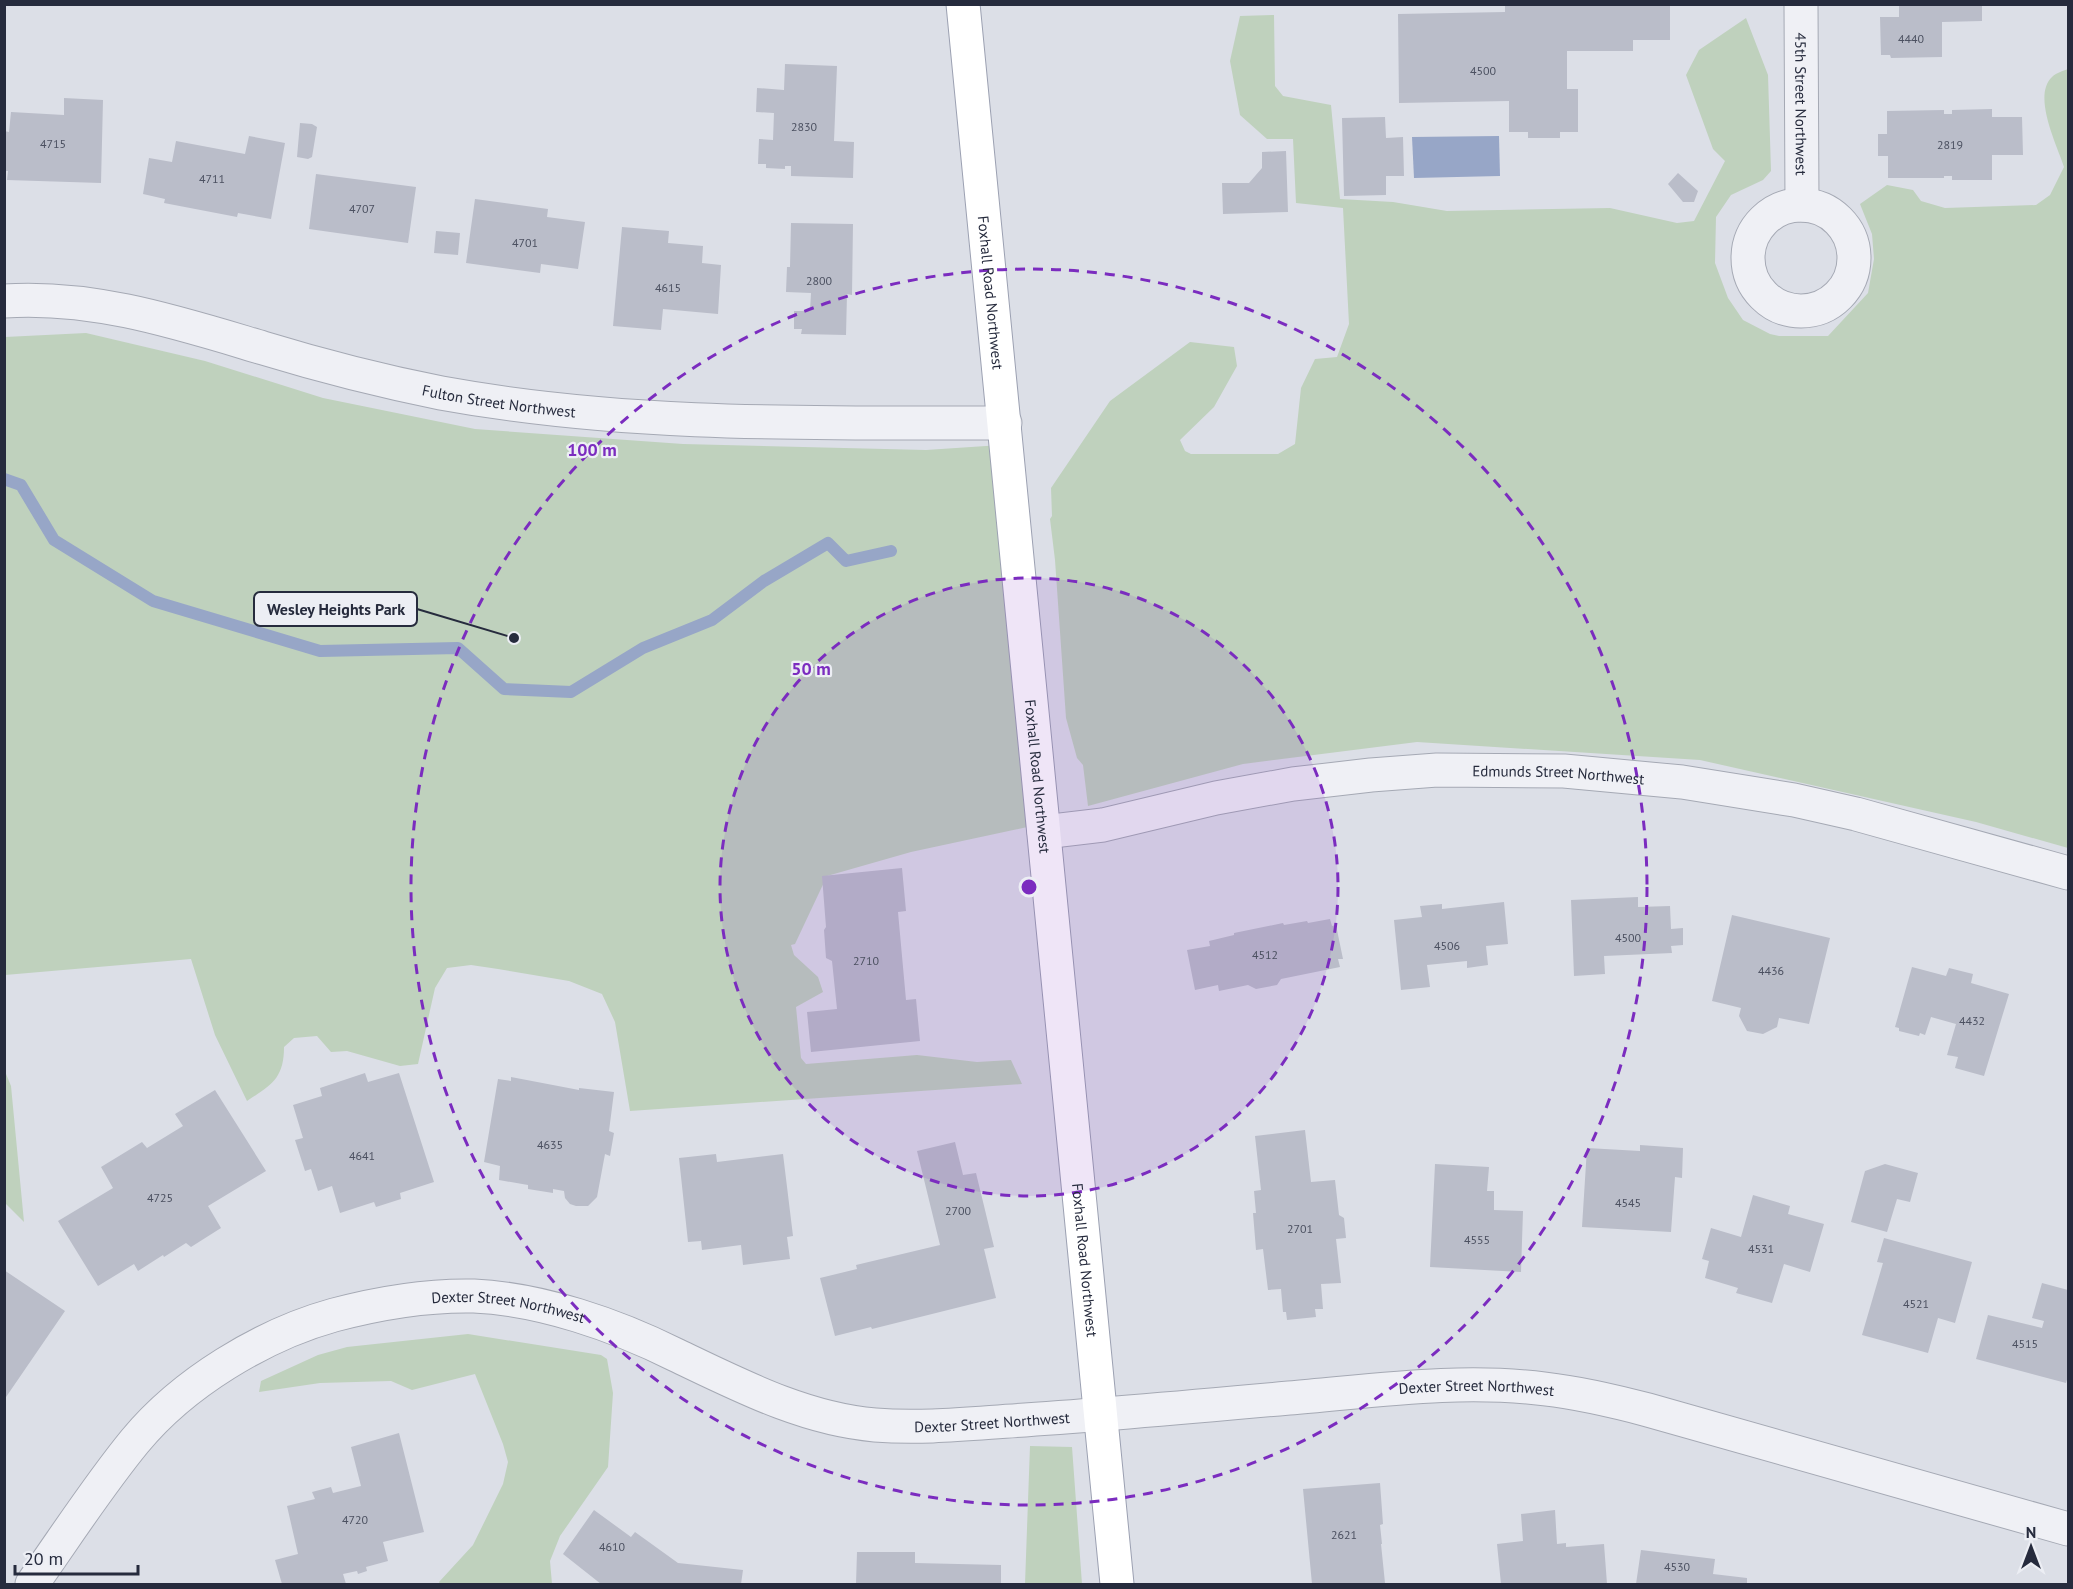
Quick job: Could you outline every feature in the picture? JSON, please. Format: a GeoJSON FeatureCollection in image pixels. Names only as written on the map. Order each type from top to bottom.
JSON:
{"type":"FeatureCollection","features":[{"type":"Feature","properties":{"kind":"main road","name":"Foxhall Road Northwest"},"geometry":{"type":"LineString","coordinates":[[963,4],[1117,1584]]}},
{"type":"Feature","properties":{"kind":"street","name":"45th Street Northwest"},"geometry":{"type":"LineString","coordinates":[[1801,4],[1802,205]]}},
{"type":"Feature","properties":{"kind":"street","name":"Fulton Street Northwest"},"geometry":{"type":"LineString","coordinates":[[4,301],[55,301],[121,309],[344,371],[441,392],[540,408],[728,421],[1005,423]]}},
{"type":"Feature","properties":{"kind":"street","name":"Edmunds Street Northwest"},"geometry":{"type":"LineString","coordinates":[[1044,832],[1103,825],[1216,798],[1305,783],[1418,771],[1531,770],[1682,782],[1794,800],[1856,814],[2068,873]]}},
{"type":"Feature","properties":{"kind":"street","name":"Dexter Street Northwest"},"geometry":{"type":"LineString","coordinates":[[32,1584],[137,1438],[189,1390],[245,1353],[300,1326],[393,1302],[433,1297],[471,1296],[527,1303],[621,1331],[786,1405],[830,1417],[874,1425],[936,1426],[1416,1387],[1480,1385],[1541,1388],[1600,1398],[1648,1410],[2068,1529]]}},
{"type":"Feature","properties":{"kind":"green space"},"geometry":{"type":"Polygon","coordinates":[[[1274,15],[1275,86],[1283,96],[1331,105],[1340,199],[1393,202],[1447,211],[1610,208],[1677,223],[1694,221],[1725,161],[1713,149],[1686,75],[1699,50],[1746,18],[1768,75],[1771,171],[1763,180],[1731,195],[1716,217],[1715,263],[1728,298],[1743,320],[1770,334],[1779,336],[1828,336],[1868,293],[1874,259],[1872,234],[1860,204],[1887,185],[1913,190],[1921,201],[1945,208],[2036,205],[2050,195],[2064,167],[2048,121],[2044,96],[2046,85],[2052,77],[2068,69],[2068,848],[1976,822],[1700,760],[1417,742],[1243,764],[1088,806],[1083,765],[1077,758],[1066,718],[1050,519],[1052,516],[1051,488],[1110,401],[1190,342],[1234,347],[1237,366],[1214,407],[1180,440],[1185,451],[1191,454],[1278,454],[1295,444],[1301,388],[1315,359],[1337,357],[1349,324],[1343,208],[1296,203],[1293,139],[1267,139],[1240,115],[1230,61],[1240,16],[1274,15]]]}},
{"type":"Feature","properties":{"kind":"green space"},"geometry":{"type":"Polygon","coordinates":[[[86,333],[205,361],[323,398],[475,429],[683,444],[926,450],[1016,444],[1032,826],[911,852],[827,876],[795,944],[791,945],[794,955],[818,977],[823,992],[796,1007],[801,1058],[806,1064],[917,1055],[977,1062],[1011,1060],[1022,1084],[630,1111],[615,1022],[602,994],[569,981],[471,965],[447,968],[435,988],[418,1064],[400,1066],[347,1051],[331,1052],[317,1036],[294,1038],[284,1047],[282,1067],[275,1080],[247,1101],[215,1035],[191,959],[5,975],[5,337],[86,333]]]}},
{"type":"Feature","properties":{"kind":"green space"},"geometry":{"type":"Polygon","coordinates":[[[4,1069],[11,1086],[24,1222],[5,1203],[4,1069]]]}},
{"type":"Feature","properties":{"kind":"green space"},"geometry":{"type":"Polygon","coordinates":[[[468,1334],[601,1355],[607,1359],[613,1393],[608,1467],[560,1536],[550,1561],[552,1584],[440,1584],[439,1582],[473,1545],[503,1484],[508,1462],[475,1374],[412,1390],[391,1381],[320,1383],[259,1392],[261,1381],[318,1355],[347,1347],[468,1334]]]}},
{"type":"Feature","properties":{"kind":"green space"},"geometry":{"type":"Polygon","coordinates":[[[1030,1446],[1072,1447],[1082,1584],[1025,1584],[1030,1446]]]}},
{"type":"Feature","properties":{"kind":"water"},"geometry":{"type":"Polygon","coordinates":[[[1499,136],[1500,176],[1414,178],[1412,137],[1499,136]]]}},
{"type":"Feature","properties":{"kind":"building"},"geometry":{"type":"Polygon","coordinates":[[[1505,4],[1670,4],[1670,40],[1633,40],[1633,51],[1567,51],[1567,89],[1578,89],[1578,132],[1560,132],[1560,138],[1528,138],[1528,132],[1509,132],[1509,101],[1399,103],[1398,14],[1505,12],[1505,4]]]}},
{"type":"Feature","properties":{"kind":"building"},"geometry":{"type":"Polygon","coordinates":[[[1899,4],[1982,4],[1982,21],[1942,22],[1942,57],[1891,58],[1890,55],[1881,55],[1880,17],[1899,17],[1899,4]]]}},
{"type":"Feature","properties":{"kind":"building"},"geometry":{"type":"Polygon","coordinates":[[[785,64],[837,66],[834,141],[854,142],[853,178],[791,176],[791,166],[785,166],[785,169],[766,168],[766,164],[758,164],[759,139],[773,140],[774,113],[756,112],[757,88],[784,90],[785,64]]]}},
{"type":"Feature","properties":{"kind":"building"},"geometry":{"type":"Polygon","coordinates":[[[64,98],[103,100],[101,183],[7,180],[8,171],[4,171],[4,131],[9,132],[11,112],[64,115],[64,98]]]}},
{"type":"Feature","properties":{"kind":"building"},"geometry":{"type":"Polygon","coordinates":[[[1992,109],[1992,117],[2022,117],[2023,155],[1992,155],[1992,180],[1952,180],[1952,176],[1888,178],[1888,156],[1878,156],[1878,134],[1887,134],[1887,111],[1944,110],[1944,114],[1952,114],[1952,110],[1992,109]]]}},
{"type":"Feature","properties":{"kind":"building"},"geometry":{"type":"Polygon","coordinates":[[[1385,117],[1386,138],[1403,137],[1404,176],[1386,176],[1386,195],[1344,196],[1342,118],[1385,117]]]}},
{"type":"Feature","properties":{"kind":"building"},"geometry":{"type":"Polygon","coordinates":[[[300,123],[317,127],[312,157],[308,159],[297,157],[300,123]]]}},
{"type":"Feature","properties":{"kind":"building"},"geometry":{"type":"Polygon","coordinates":[[[249,136],[285,143],[271,219],[238,213],[237,217],[164,203],[165,199],[143,194],[149,158],[172,162],[176,141],[245,154],[249,136]]]}},
{"type":"Feature","properties":{"kind":"building"},"geometry":{"type":"Polygon","coordinates":[[[1286,151],[1288,212],[1223,214],[1222,183],[1249,183],[1262,168],[1262,152],[1286,151]]]}},
{"type":"Feature","properties":{"kind":"building"},"geometry":{"type":"Polygon","coordinates":[[[1678,173],[1698,191],[1694,202],[1683,202],[1668,184],[1678,173]]]}},
{"type":"Feature","properties":{"kind":"building"},"geometry":{"type":"Polygon","coordinates":[[[316,174],[416,187],[408,243],[309,229],[316,174]]]}},
{"type":"Feature","properties":{"kind":"building"},"geometry":{"type":"Polygon","coordinates":[[[475,199],[548,209],[547,217],[585,222],[578,269],[541,264],[540,273],[466,263],[475,199]]]}},
{"type":"Feature","properties":{"kind":"building"},"geometry":{"type":"Polygon","coordinates":[[[791,223],[853,224],[852,295],[847,294],[846,335],[801,334],[802,329],[794,329],[794,311],[810,311],[811,293],[786,292],[787,267],[790,267],[791,223]]]}},
{"type":"Feature","properties":{"kind":"building"},"geometry":{"type":"Polygon","coordinates":[[[622,227],[669,231],[668,243],[703,246],[702,263],[721,265],[718,314],[663,309],[661,330],[613,326],[622,227]]]}},
{"type":"Feature","properties":{"kind":"building"},"geometry":{"type":"Polygon","coordinates":[[[436,231],[460,233],[458,255],[434,253],[436,231]]]}},
{"type":"Feature","properties":{"kind":"building"},"geometry":{"type":"Polygon","coordinates":[[[902,868],[906,911],[898,912],[906,1000],[916,999],[920,1041],[811,1052],[807,1012],[837,1009],[832,961],[826,958],[822,876],[902,868]]]}},
{"type":"Feature","properties":{"kind":"building"},"geometry":{"type":"Polygon","coordinates":[[[1638,897],[1638,907],[1670,906],[1671,929],[1683,928],[1683,945],[1671,946],[1672,953],[1604,956],[1605,974],[1574,976],[1571,900],[1638,897]]]}},
{"type":"Feature","properties":{"kind":"building"},"geometry":{"type":"Polygon","coordinates":[[[1504,902],[1508,944],[1486,946],[1488,965],[1467,968],[1467,961],[1427,965],[1430,987],[1401,990],[1394,920],[1422,917],[1420,906],[1442,904],[1442,909],[1504,902]]]}},
{"type":"Feature","properties":{"kind":"building"},"geometry":{"type":"Polygon","coordinates":[[[1732,915],[1830,938],[1809,1024],[1779,1018],[1777,1027],[1763,1034],[1747,1031],[1739,1016],[1741,1008],[1712,1001],[1732,915]]]}},
{"type":"Feature","properties":{"kind":"building"},"geometry":{"type":"Polygon","coordinates":[[[1330,919],[1332,926],[1336,925],[1343,959],[1338,959],[1340,967],[1281,979],[1277,985],[1256,989],[1248,985],[1219,991],[1218,985],[1195,990],[1187,950],[1210,946],[1209,941],[1234,935],[1234,933],[1283,923],[1284,925],[1307,921],[1308,923],[1330,919]]]}},
{"type":"Feature","properties":{"kind":"building"},"geometry":{"type":"Polygon","coordinates":[[[1912,967],[1946,976],[1949,968],[1973,974],[1971,983],[2009,994],[1984,1076],[1955,1068],[1958,1057],[1947,1055],[1956,1024],[1931,1017],[1925,1035],[1920,1033],[1919,1036],[1899,1031],[1899,1028],[1895,1027],[1912,967]]]}},
{"type":"Feature","properties":{"kind":"building"},"geometry":{"type":"Polygon","coordinates":[[[365,1073],[368,1082],[399,1073],[434,1182],[400,1193],[401,1199],[376,1207],[374,1202],[340,1213],[332,1186],[318,1191],[311,1169],[305,1171],[295,1140],[303,1138],[293,1105],[322,1096],[320,1088],[365,1073]]]}},
{"type":"Feature","properties":{"kind":"building"},"geometry":{"type":"Polygon","coordinates":[[[511,1077],[579,1090],[579,1088],[614,1092],[609,1131],[614,1133],[610,1156],[605,1154],[597,1197],[588,1206],[570,1204],[565,1198],[564,1191],[553,1189],[553,1193],[528,1189],[528,1185],[499,1180],[500,1166],[484,1162],[498,1079],[511,1081],[511,1077]]]}},
{"type":"Feature","properties":{"kind":"building"},"geometry":{"type":"Polygon","coordinates":[[[215,1090],[266,1171],[208,1206],[221,1228],[191,1247],[186,1243],[138,1271],[134,1264],[98,1286],[58,1221],[113,1188],[101,1167],[142,1142],[147,1148],[183,1126],[175,1114],[215,1090]]]}},
{"type":"Feature","properties":{"kind":"building"},"geometry":{"type":"Polygon","coordinates":[[[1305,1130],[1311,1182],[1335,1180],[1339,1215],[1344,1218],[1346,1238],[1336,1239],[1341,1283],[1321,1284],[1323,1309],[1315,1309],[1316,1317],[1287,1320],[1286,1312],[1283,1312],[1281,1289],[1268,1290],[1263,1249],[1256,1250],[1254,1191],[1261,1190],[1255,1136],[1305,1130]]]}},
{"type":"Feature","properties":{"kind":"building"},"geometry":{"type":"Polygon","coordinates":[[[955,1142],[963,1175],[976,1173],[994,1247],[984,1249],[996,1298],[835,1336],[820,1278],[857,1269],[856,1265],[940,1245],[917,1151],[955,1142]]]}},
{"type":"Feature","properties":{"kind":"building"},"geometry":{"type":"Polygon","coordinates":[[[1640,1145],[1683,1148],[1682,1178],[1675,1177],[1671,1232],[1582,1227],[1587,1148],[1640,1151],[1640,1145]]]}},
{"type":"Feature","properties":{"kind":"building"},"geometry":{"type":"Polygon","coordinates":[[[716,1154],[717,1162],[783,1154],[793,1236],[787,1237],[790,1259],[743,1265],[741,1245],[702,1250],[701,1241],[688,1242],[679,1158],[716,1154]]]}},
{"type":"Feature","properties":{"kind":"building"},"geometry":{"type":"Polygon","coordinates":[[[1435,1164],[1489,1167],[1487,1191],[1494,1191],[1494,1210],[1523,1211],[1521,1272],[1430,1267],[1435,1164]]]}},
{"type":"Feature","properties":{"kind":"building"},"geometry":{"type":"Polygon","coordinates":[[[1885,1164],[1918,1173],[1910,1202],[1897,1199],[1887,1232],[1851,1222],[1865,1171],[1885,1164]]]}},
{"type":"Feature","properties":{"kind":"building"},"geometry":{"type":"Polygon","coordinates":[[[1753,1195],[1790,1206],[1788,1214],[1824,1224],[1810,1272],[1784,1264],[1772,1303],[1736,1293],[1738,1288],[1705,1278],[1709,1261],[1702,1259],[1711,1228],[1741,1237],[1753,1195]]]}},
{"type":"Feature","properties":{"kind":"building"},"geometry":{"type":"Polygon","coordinates":[[[1884,1238],[1972,1262],[1955,1323],[1938,1318],[1928,1353],[1862,1335],[1883,1263],[1877,1262],[1884,1238]]]}},
{"type":"Feature","properties":{"kind":"building"},"geometry":{"type":"Polygon","coordinates":[[[4,1270],[65,1311],[4,1400],[4,1270]]]}},
{"type":"Feature","properties":{"kind":"building"},"geometry":{"type":"Polygon","coordinates":[[[2042,1283],[2068,1290],[2068,1376],[2066,1383],[1976,1359],[1988,1315],[2042,1328],[2044,1321],[2032,1318],[2042,1283]]]}},
{"type":"Feature","properties":{"kind":"building"},"geometry":{"type":"Polygon","coordinates":[[[399,1433],[424,1532],[383,1542],[388,1561],[366,1567],[367,1571],[358,1574],[357,1571],[343,1574],[346,1584],[282,1584],[275,1560],[298,1554],[287,1506],[315,1499],[312,1492],[331,1487],[333,1493],[361,1486],[351,1447],[399,1433]]]}},
{"type":"Feature","properties":{"kind":"building"},"geometry":{"type":"Polygon","coordinates":[[[1380,1483],[1383,1524],[1380,1525],[1385,1583],[1312,1584],[1303,1489],[1380,1483]]]}},
{"type":"Feature","properties":{"kind":"building"},"geometry":{"type":"Polygon","coordinates":[[[594,1510],[631,1537],[635,1532],[678,1563],[743,1570],[741,1584],[601,1584],[563,1554],[594,1510]]]}},
{"type":"Feature","properties":{"kind":"building"},"geometry":{"type":"Polygon","coordinates":[[[1555,1510],[1557,1544],[1566,1543],[1566,1547],[1604,1544],[1607,1584],[1501,1584],[1497,1544],[1523,1541],[1521,1514],[1555,1510]]]}},
{"type":"Feature","properties":{"kind":"building"},"geometry":{"type":"Polygon","coordinates":[[[1641,1550],[1715,1559],[1713,1574],[1747,1578],[1747,1584],[1636,1584],[1641,1550]]]}},
{"type":"Feature","properties":{"kind":"building"},"geometry":{"type":"Polygon","coordinates":[[[857,1552],[915,1552],[915,1563],[1001,1565],[1001,1584],[856,1584],[857,1552]]]}},
{"type":"Feature","properties":{"kind":"waterway"},"geometry":{"type":"LineString","coordinates":[[4,479],[21,485],[54,540],[153,601],[320,651],[458,648],[504,689],[571,692],[643,648],[712,620],[764,581],[828,543],[846,561],[891,551]]}},
{"type":"Feature","properties":{"kind":"place","name":"Wesley Heights Park"},"geometry":{"type":"Point","coordinates":[514,638]}}]}
